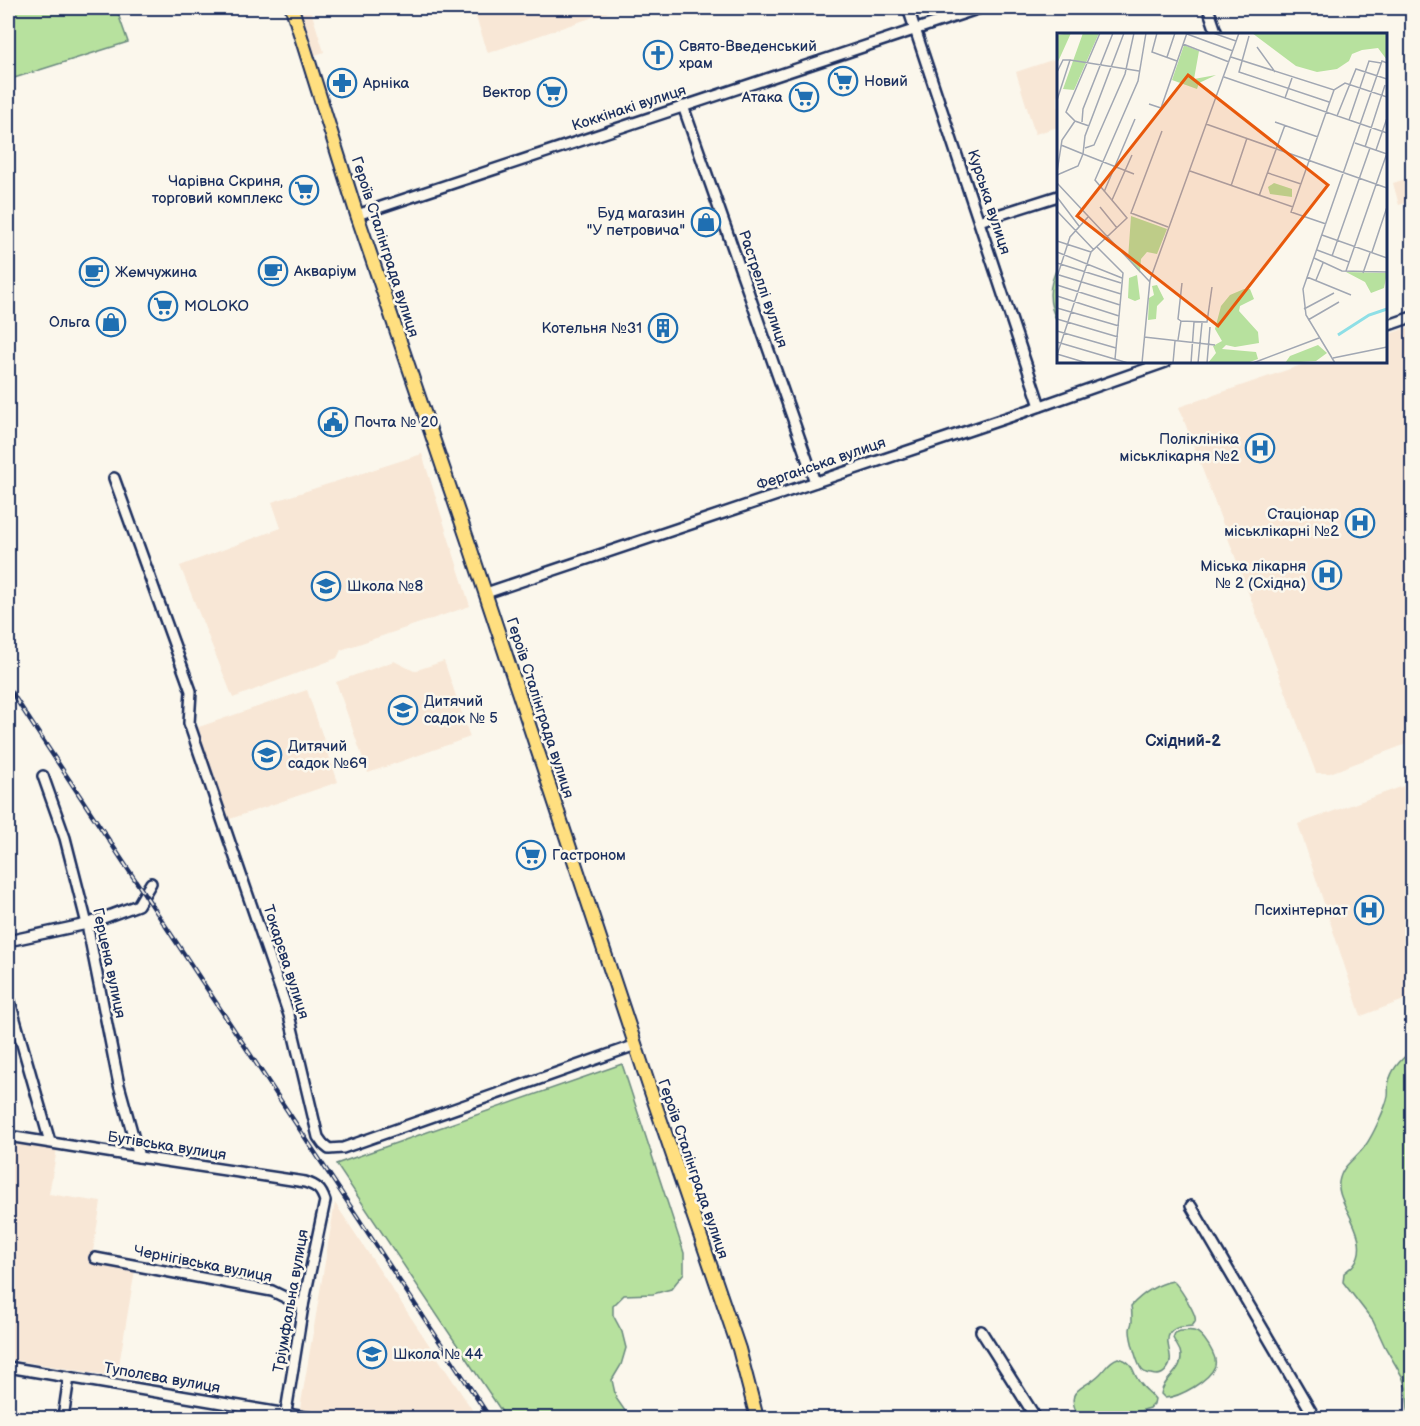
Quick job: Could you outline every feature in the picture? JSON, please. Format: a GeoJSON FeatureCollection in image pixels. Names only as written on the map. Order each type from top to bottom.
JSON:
{"type":"FeatureCollection","features":[{"type":"Feature","properties":{"kind":"main road","name":"Героїв Сталінграда вулиця"},"geometry":{"type":"LineString","coordinates":[[292,8],[357,215],[739,1349],[757,1419]]}},
{"type":"Feature","properties":{"kind":"street","name":"Курська вулиця"},"geometry":{"type":"LineString","coordinates":[[909,8],[1040,406]]}},
{"type":"Feature","properties":{"kind":"street","name":"Коккінакі вулиця"},"geometry":{"type":"LineString","coordinates":[[357,215],[980,8]]}},
{"type":"Feature","properties":{"kind":"street"},"geometry":{"type":"LineString","coordinates":[[1208,8],[1217,33]]}},
{"type":"Feature","properties":{"kind":"street","name":"Растреллі вулиця"},"geometry":{"type":"LineString","coordinates":[[683,106],[815,482]]}},
{"type":"Feature","properties":{"kind":"street"},"geometry":{"type":"LineString","coordinates":[[979,221],[1057,197]]}},
{"type":"Feature","properties":{"kind":"street"},"geometry":{"type":"LineString","coordinates":[[1387,326],[1413,317]]}},
{"type":"Feature","properties":{"kind":"street","name":"Ферганська вулиця"},"geometry":{"type":"LineString","coordinates":[[486,593],[1163,363]]}},
{"type":"Feature","properties":{"kind":"street","name":"Токарєва вулиця"},"geometry":{"type":"LineString","coordinates":[[114,478],[191,691],[189,723],[289,1015],[318,1137],[323,1144],[329,1149],[343,1148],[636,1045]]}},
{"type":"Feature","properties":{"kind":"street","name":"Герцена вулиця"},"geometry":{"type":"LineString","coordinates":[[42,776],[65,838],[87,924],[119,1085],[139,1157]]}},
{"type":"Feature","properties":{"kind":"street"},"geometry":{"type":"LineString","coordinates":[[8,941],[87,924],[138,905],[151,883]]}},
{"type":"Feature","properties":{"kind":"street"},"geometry":{"type":"LineString","coordinates":[[8,995],[50,1142]]}},
{"type":"Feature","properties":{"kind":"street","name":"Бутівська вулиця"},"geometry":{"type":"LineString","coordinates":[[8,1136],[305,1182],[318,1186],[320,1190]]}},
{"type":"Feature","properties":{"kind":"street","name":"Тріумфальна вулиця"},"geometry":{"type":"LineString","coordinates":[[286,1416],[303,1306],[325,1201],[320,1190]]}},
{"type":"Feature","properties":{"kind":"street"},"geometry":{"type":"LineString","coordinates":[[1191,1206],[1315,1419]]}},
{"type":"Feature","properties":{"kind":"street","name":"Чернігівська вулиця"},"geometry":{"type":"LineString","coordinates":[[96,1258],[272,1291],[303,1306]]}},
{"type":"Feature","properties":{"kind":"street"},"geometry":{"type":"LineString","coordinates":[[981,1331],[1036,1419]]}},
{"type":"Feature","properties":{"kind":"street","name":"Туполєва вулиця"},"geometry":{"type":"LineString","coordinates":[[8,1366],[311,1419]]}},
{"type":"Feature","properties":{"kind":"street"},"geometry":{"type":"LineString","coordinates":[[63,1419],[69,1377]]}},
{"type":"Feature","properties":{"kind":"shaded area"},"geometry":{"type":"Polygon","coordinates":[[[297,8],[310,8],[324,52],[313,56],[297,8]]]}},
{"type":"Feature","properties":{"kind":"shaded area"},"geometry":{"type":"Polygon","coordinates":[[[473,8],[620,8],[488,53],[473,8]]]}},
{"type":"Feature","properties":{"kind":"shaded area"},"geometry":{"type":"Polygon","coordinates":[[[1057,58],[1057,127],[1035,134],[1016,72],[1057,58]]]}},
{"type":"Feature","properties":{"kind":"shaded area"},"geometry":{"type":"Polygon","coordinates":[[[1412,177],[1412,201],[1399,205],[1393,183],[1412,177]]]}},
{"type":"Feature","properties":{"kind":"shaded area","name":"Міська лікарня № 2 (Східна)"},"geometry":{"type":"Polygon","coordinates":[[[1412,326],[1412,742],[1330,773],[1316,773],[1179,407],[1307,363],[1387,363],[1387,335],[1412,326]]]}},
{"type":"Feature","properties":{"kind":"shaded area","name":"Школа №8"},"geometry":{"type":"Polygon","coordinates":[[[422,454],[470,606],[341,650],[337,658],[233,698],[180,566],[281,528],[272,502],[422,454]]]}},
{"type":"Feature","properties":{"kind":"shaded area","name":"Дитячий садок № 5"},"geometry":{"type":"Polygon","coordinates":[[[394,661],[414,671],[444,661],[470,737],[368,773],[336,682],[394,661]]]}},
{"type":"Feature","properties":{"kind":"shaded area","name":"Дитячий садок №69"},"geometry":{"type":"Polygon","coordinates":[[[307,690],[338,782],[227,820],[196,728],[307,690]]]}},
{"type":"Feature","properties":{"kind":"shaded area","name":"Психінтернат"},"geometry":{"type":"Polygon","coordinates":[[[1412,783],[1412,997],[1361,1016],[1298,824],[1412,783]]]}},
{"type":"Feature","properties":{"kind":"shaded area"},"geometry":{"type":"Polygon","coordinates":[[[8,1141],[57,1149],[49,1194],[101,1202],[91,1263],[135,1270],[117,1377],[8,1359],[8,1141]]]}},
{"type":"Feature","properties":{"kind":"shaded area","name":"Школа № 44"},"geometry":{"type":"Polygon","coordinates":[[[335,1203],[475,1414],[475,1418],[350,1418],[300,1409],[335,1203]]]}},
{"type":"Feature","properties":{"kind":"green space"},"geometry":{"type":"Polygon","coordinates":[[[8,8],[116,8],[128,42],[8,80],[8,8]]]}},
{"type":"Feature","properties":{"kind":"green space"},"geometry":{"type":"Polygon","coordinates":[[[1057,268],[1057,321],[1050,294],[1057,268]]]}},
{"type":"Feature","properties":{"kind":"green space"},"geometry":{"type":"Polygon","coordinates":[[[1412,1050],[1412,1418],[1409,1418],[1406,1388],[1402,1376],[1373,1321],[1343,1282],[1344,1273],[1358,1257],[1359,1243],[1341,1195],[1339,1182],[1346,1166],[1365,1146],[1378,1122],[1387,1101],[1389,1082],[1394,1070],[1412,1050]]]}},
{"type":"Feature","properties":{"kind":"green space"},"geometry":{"type":"Polygon","coordinates":[[[622,1064],[684,1253],[684,1273],[671,1289],[653,1294],[624,1295],[613,1306],[613,1315],[622,1332],[626,1348],[621,1365],[612,1380],[616,1398],[630,1418],[506,1418],[336,1164],[622,1064]]]}},
{"type":"Feature","properties":{"kind":"green space"},"geometry":{"type":"Polygon","coordinates":[[[1173,1281],[1189,1303],[1195,1321],[1192,1326],[1177,1328],[1170,1333],[1168,1337],[1169,1365],[1162,1374],[1149,1374],[1140,1367],[1132,1345],[1131,1306],[1150,1290],[1173,1281]]]}},
{"type":"Feature","properties":{"kind":"green space"},"geometry":{"type":"Polygon","coordinates":[[[1194,1331],[1202,1336],[1212,1351],[1215,1366],[1207,1377],[1193,1387],[1178,1395],[1165,1398],[1161,1394],[1163,1388],[1180,1364],[1180,1351],[1173,1338],[1175,1333],[1194,1331]]]}},
{"type":"Feature","properties":{"kind":"green space"},"geometry":{"type":"Polygon","coordinates":[[[1118,1358],[1131,1365],[1138,1380],[1155,1399],[1154,1404],[1150,1408],[1116,1418],[1079,1418],[1073,1400],[1074,1395],[1118,1358]]]}},
{"type":"Feature","properties":{"kind":"railway"},"geometry":{"type":"LineString","coordinates":[[8,687],[490,1418]]}},
{"type":"Feature","properties":{"kind":"place","name":"Свято-Введенський храм"},"geometry":{"type":"Point","coordinates":[658,55]}},
{"type":"Feature","properties":{"kind":"place","name":"Новий"},"geometry":{"type":"Point","coordinates":[843,81]}},
{"type":"Feature","properties":{"kind":"place","name":"Арніка"},"geometry":{"type":"Point","coordinates":[342,83]}},
{"type":"Feature","properties":{"kind":"place","name":"Вектор"},"geometry":{"type":"Point","coordinates":[552,92]}},
{"type":"Feature","properties":{"kind":"place","name":"Атака"},"geometry":{"type":"Point","coordinates":[804,97]}},
{"type":"Feature","properties":{"kind":"place","name":"Чарівна Скриня, торговий комплекс"},"geometry":{"type":"Point","coordinates":[304,190]}},
{"type":"Feature","properties":{"kind":"place","name":"Буд магазин \"У петровича\""},"geometry":{"type":"Point","coordinates":[706,222]}},
{"type":"Feature","properties":{"kind":"place","name":"Акваріум"},"geometry":{"type":"Point","coordinates":[273,271]}},
{"type":"Feature","properties":{"kind":"place","name":"Жемчужина"},"geometry":{"type":"Point","coordinates":[94,272]}},
{"type":"Feature","properties":{"kind":"place","name":"MOLOKO"},"geometry":{"type":"Point","coordinates":[163,306]}},
{"type":"Feature","properties":{"kind":"place","name":"Ольга"},"geometry":{"type":"Point","coordinates":[111,322]}},
{"type":"Feature","properties":{"kind":"place","name":"Котельня №31"},"geometry":{"type":"Point","coordinates":[663,328]}},
{"type":"Feature","properties":{"kind":"place","name":"Почта № 20"},"geometry":{"type":"Point","coordinates":[333,422]}},
{"type":"Feature","properties":{"kind":"place","name":"Поліклініка міськлікарня №2"},"geometry":{"type":"Point","coordinates":[1260,448]}},
{"type":"Feature","properties":{"kind":"place","name":"Стаціонар міськлікарні №2"},"geometry":{"type":"Point","coordinates":[1360,523]}},
{"type":"Feature","properties":{"kind":"place","name":"Міська лікарня № 2 (Східна)"},"geometry":{"type":"Point","coordinates":[1327,575]}},
{"type":"Feature","properties":{"kind":"place","name":"Школа №8"},"geometry":{"type":"Point","coordinates":[326,586]}},
{"type":"Feature","properties":{"kind":"place","name":"Дитячий садок № 5"},"geometry":{"type":"Point","coordinates":[403,710]}},
{"type":"Feature","properties":{"kind":"place","name":"Дитячий садок №69"},"geometry":{"type":"Point","coordinates":[267,755]}},
{"type":"Feature","properties":{"kind":"place","name":"Гастроном"},"geometry":{"type":"Point","coordinates":[531,855]}},
{"type":"Feature","properties":{"kind":"place","name":"Психінтернат"},"geometry":{"type":"Point","coordinates":[1369,910]}},
{"type":"Feature","properties":{"kind":"place","name":"Школа № 44"},"geometry":{"type":"Point","coordinates":[372,1354]}},
{"type":"Feature","properties":{"kind":"district","name":"Східний-2"},"geometry":{"type":"Point","coordinates":[1183,741]}}]}
